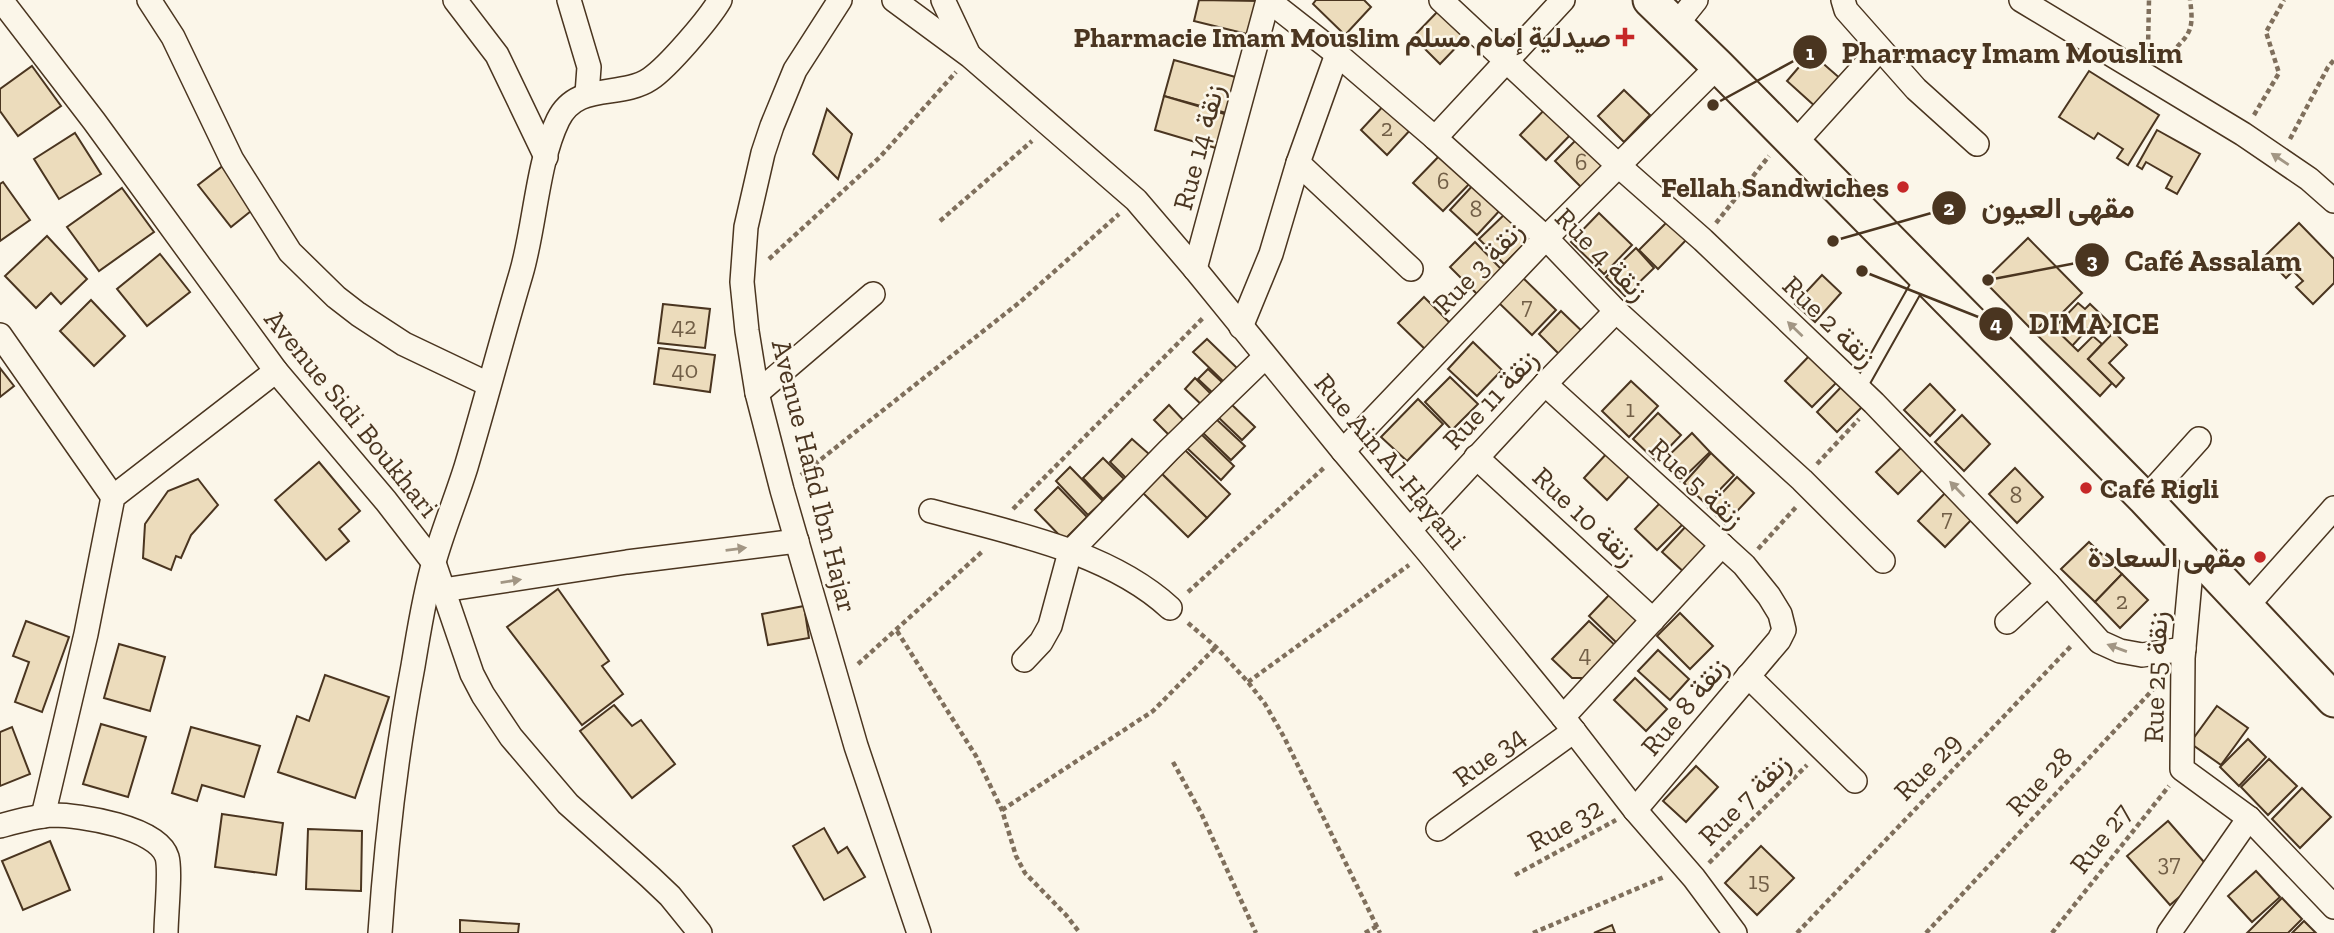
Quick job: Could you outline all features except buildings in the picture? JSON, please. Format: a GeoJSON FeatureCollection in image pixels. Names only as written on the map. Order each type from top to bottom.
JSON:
{"type":"FeatureCollection","features":[{"type":"Feature","properties":{"kind":"main road"},"geometry":{"type":"LineString","coordinates":[[1650,0],[1686,12],[1718,66],[1784,147],[1923,275],[2145,499],[2334,700]]}},
{"type":"Feature","properties":{"kind":"street","name":"Avenue Sidi Boukhari"},"geometry":{"type":"LineString","coordinates":[[1,0],[94,121],[276,370],[386,501],[433,563],[394,774],[380,933]]}},
{"type":"Feature","properties":{"kind":"street"},"geometry":{"type":"LineString","coordinates":[[149,0],[173,37],[232,160],[290,252],[336,297],[367,320],[404,344],[488,384]]}},
{"type":"Feature","properties":{"kind":"street"},"geometry":{"type":"LineString","coordinates":[[455,0],[497,55],[546,157]]}},
{"type":"Feature","properties":{"kind":"street"},"geometry":{"type":"LineString","coordinates":[[569,0],[589,66],[587,94]]}},
{"type":"Feature","properties":{"kind":"street"},"geometry":{"type":"LineString","coordinates":[[699,933],[670,896],[568,804],[511,737],[472,674],[433,563],[459,490],[527,253],[546,157],[558,121],[575,100],[587,94],[639,85],[652,78],[690,38],[720,0]]}},
{"type":"Feature","properties":{"kind":"street","name":"Avenue Hafid Ibn Hajar"},"geometry":{"type":"LineString","coordinates":[[841,0],[794,70],[772,126],[746,227],[742,282],[757,393],[782,490],[856,746],[919,933]]}},
{"type":"Feature","properties":{"kind":"street","name":"Rue Ain Al-Hayani"},"geometry":{"type":"LineString","coordinates":[[894,0],[970,56],[1136,200],[1569,724],[1635,810],[1689,873],[1724,930]]}},
{"type":"Feature","properties":{"kind":"street","name":"Rue Ain Al-Hayani"},"geometry":{"type":"LineString","coordinates":[[943,0],[970,56]]}},
{"type":"Feature","properties":{"kind":"street","name":"Rue 4 زنقة"},"geometry":{"type":"LineString","coordinates":[[1268,0],[1337,54],[1546,238],[1616,311],[1807,485],[1884,561]]}},
{"type":"Feature","properties":{"kind":"street","name":"Rue 14 زنقة"},"geometry":{"type":"LineString","coordinates":[[1195,269],[1268,0]]}},
{"type":"Feature","properties":{"kind":"street","name":"Rue 2 زنقة"},"geometry":{"type":"LineString","coordinates":[[1441,0],[1619,166],[1703,240],[1866,396],[2089,627],[2100,642],[2120,651],[2142,655],[2183,654]]}},
{"type":"Feature","properties":{"kind":"street"},"geometry":{"type":"LineString","coordinates":[[1435,138],[1563,0]]}},
{"type":"Feature","properties":{"kind":"street"},"geometry":{"type":"LineString","coordinates":[[1843,0],[1846,10],[1916,89],[1977,144]]}},
{"type":"Feature","properties":{"kind":"street"},"geometry":{"type":"LineString","coordinates":[[2021,0],[2243,134],[2309,179],[2334,201]]}},
{"type":"Feature","properties":{"kind":"street"},"geometry":{"type":"LineString","coordinates":[[1784,147],[1880,50]]}},
{"type":"Feature","properties":{"kind":"street"},"geometry":{"type":"LineString","coordinates":[[1241,327],[1271,254],[1298,163],[1337,54]]}},
{"type":"Feature","properties":{"kind":"street","name":"Rue 3 زنقة"},"geometry":{"type":"LineString","coordinates":[[1343,452],[1546,238],[1718,66]]}},
{"type":"Feature","properties":{"kind":"street"},"geometry":{"type":"LineString","coordinates":[[1298,163],[1411,269]]}},
{"type":"Feature","properties":{"kind":"street"},"geometry":{"type":"LineString","coordinates":[[757,393],[873,294]]}},
{"type":"Feature","properties":{"kind":"street","name":"Rue 11 زنقة"},"geometry":{"type":"LineString","coordinates":[[1410,530],[1616,311]]}},
{"type":"Feature","properties":{"kind":"street"},"geometry":{"type":"LineString","coordinates":[[0,335],[113,497]]}},
{"type":"Feature","properties":{"kind":"street"},"geometry":{"type":"LineString","coordinates":[[1024,660],[1041,642],[1049,626],[1070,552],[1169,450],[1265,357]]}},
{"type":"Feature","properties":{"kind":"street"},"geometry":{"type":"LineString","coordinates":[[43,816],[86,634],[113,497],[276,370]]}},
{"type":"Feature","properties":{"kind":"street","name":"Rue 5 زنقة"},"geometry":{"type":"LineString","coordinates":[[1545,384],[1744,565],[1780,614],[1784,630],[1779,640]]}},
{"type":"Feature","properties":{"kind":"street"},"geometry":{"type":"LineString","coordinates":[[2145,499],[2199,439]]}},
{"type":"Feature","properties":{"kind":"street","name":"Rue 10 زنقة"},"geometry":{"type":"LineString","coordinates":[[1476,457],[1653,620]]}},
{"type":"Feature","properties":{"kind":"street"},"geometry":{"type":"LineString","coordinates":[[2246,607],[2334,508]]}},
{"type":"Feature","properties":{"kind":"street"},"geometry":{"type":"LineString","coordinates":[[931,511],[1092,560],[1121,574],[1170,608]]}},
{"type":"Feature","properties":{"kind":"street"},"geometry":{"type":"LineString","coordinates":[[443,590],[627,562],[797,541]]}},
{"type":"Feature","properties":{"kind":"street","name":"Rue 34"},"geometry":{"type":"LineString","coordinates":[[1438,829],[1569,724],[1653,620],[1722,545]]}},
{"type":"Feature","properties":{"kind":"street","name":"Rue 25 زنقة"},"geometry":{"type":"LineString","coordinates":[[2193,549],[2183,654],[2182,769],[2249,818],[2334,907]]}},
{"type":"Feature","properties":{"kind":"street"},"geometry":{"type":"LineString","coordinates":[[2007,622],[2048,584]]}},
{"type":"Feature","properties":{"kind":"street","name":"Rue 8 زنقة"},"geometry":{"type":"LineString","coordinates":[[1635,810],[1779,640]]}},
{"type":"Feature","properties":{"kind":"street"},"geometry":{"type":"LineString","coordinates":[[1748,676],[1855,781]]}},
{"type":"Feature","properties":{"kind":"street"},"geometry":{"type":"LineString","coordinates":[[0,826],[43,816],[67,816],[121,826],[155,840],[167,860],[166,933]]}},
{"type":"Feature","properties":{"kind":"street"},"geometry":{"type":"LineString","coordinates":[[2169,933],[2249,818]]}},
{"type":"Feature","properties":{"kind":"lane"},"geometry":{"type":"LineString","coordinates":[[1866,396],[1923,275]]}},
{"type":"Feature","properties":{"kind":"path"},"geometry":{"type":"LineString","coordinates":[[2146,77],[2149,0]]}},
{"type":"Feature","properties":{"kind":"path"},"geometry":{"type":"LineString","coordinates":[[2146,77],[2187,36],[2193,25],[2190,0]]}},
{"type":"Feature","properties":{"kind":"path"},"geometry":{"type":"LineString","coordinates":[[2243,134],[2279,73],[2266,32],[2284,0]]}},
{"type":"Feature","properties":{"kind":"path"},"geometry":{"type":"LineString","coordinates":[[742,282],[871,165],[970,56]]}},
{"type":"Feature","properties":{"kind":"path"},"geometry":{"type":"LineString","coordinates":[[2280,158],[2334,60]]}},
{"type":"Feature","properties":{"kind":"path"},"geometry":{"type":"LineString","coordinates":[[940,221],[1051,124]]}},
{"type":"Feature","properties":{"kind":"path"},"geometry":{"type":"LineString","coordinates":[[1703,240],[1784,147]]}},
{"type":"Feature","properties":{"kind":"path"},"geometry":{"type":"LineString","coordinates":[[782,490],[1020,302],[1136,200]]}},
{"type":"Feature","properties":{"kind":"path"},"geometry":{"type":"LineString","coordinates":[[838,682],[897,631],[999,530],[1219,302]]}},
{"type":"Feature","properties":{"kind":"path"},"geometry":{"type":"LineString","coordinates":[[1744,565],[1807,485],[1866,396]]}},
{"type":"Feature","properties":{"kind":"path"},"geometry":{"type":"LineString","coordinates":[[1343,452],[1170,608],[1216,648],[1265,704],[1284,737],[1380,933]]}},
{"type":"Feature","properties":{"kind":"path"},"geometry":{"type":"LineString","coordinates":[[1248,682],[1428,552]]}},
{"type":"Feature","properties":{"kind":"path","name":"Rue 29"},"geometry":{"type":"LineString","coordinates":[[1797,933],[2089,627]]}},
{"type":"Feature","properties":{"kind":"path"},"geometry":{"type":"LineString","coordinates":[[897,631],[966,738],[1002,810],[1016,856],[1026,873],[1080,933]]}},
{"type":"Feature","properties":{"kind":"path"},"geometry":{"type":"LineString","coordinates":[[1002,810],[1153,711],[1216,648]]}},
{"type":"Feature","properties":{"kind":"path","name":"Rue 28"},"geometry":{"type":"LineString","coordinates":[[1926,933],[2183,654]]}},
{"type":"Feature","properties":{"kind":"path","name":"Rue 7 زنقة"},"geometry":{"type":"LineString","coordinates":[[1533,933],[1689,873],[1823,749]]}},
{"type":"Feature","properties":{"kind":"path"},"geometry":{"type":"LineString","coordinates":[[1173,762],[1201,813],[1256,933]]}},
{"type":"Feature","properties":{"kind":"path","name":"Rue 27"},"geometry":{"type":"LineString","coordinates":[[2052,933],[2182,769]]}},
{"type":"Feature","properties":{"kind":"path","name":"Rue 32"},"geometry":{"type":"LineString","coordinates":[[1516,875],[1635,810]]}},
{"type":"Feature","properties":{"kind":"path"},"geometry":{"type":"LineString","coordinates":[[1365,933],[1377,926]]}},
{"type":"Feature","properties":{"kind":"place","name":"Pharmacie Imam Mouslim صيدلية إمام مسلم"},"geometry":{"type":"Point","coordinates":[1625,37]}},
{"type":"Feature","properties":{"kind":"place","name":"Pharmacy Imam Mouslim"},"geometry":{"type":"Point","coordinates":[1713,105]}},
{"type":"Feature","properties":{"kind":"place","name":"Fellah Sandwiches"},"geometry":{"type":"Point","coordinates":[1903,187]}},
{"type":"Feature","properties":{"kind":"place","name":"مقهى العيون"},"geometry":{"type":"Point","coordinates":[1833,241]}},
{"type":"Feature","properties":{"kind":"place","name":"DIMA ICE"},"geometry":{"type":"Point","coordinates":[1862,271]}},
{"type":"Feature","properties":{"kind":"place","name":"Café Assalam"},"geometry":{"type":"Point","coordinates":[1988,280]}},
{"type":"Feature","properties":{"kind":"place","name":"Café Rigli"},"geometry":{"type":"Point","coordinates":[2086,488]}},
{"type":"Feature","properties":{"kind":"place","name":"مقهى السعادة"},"geometry":{"type":"Point","coordinates":[2260,557]}}]}
